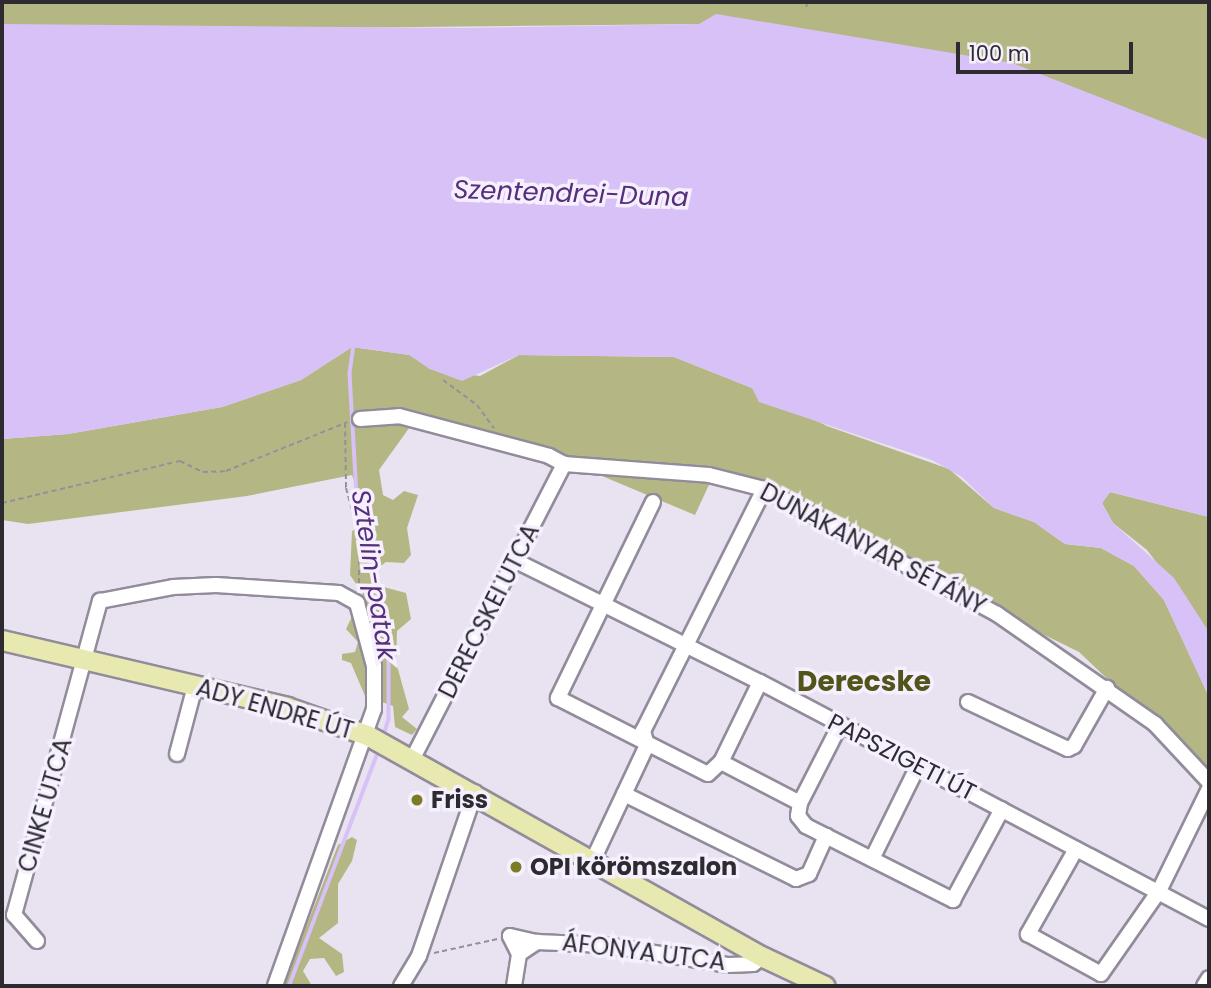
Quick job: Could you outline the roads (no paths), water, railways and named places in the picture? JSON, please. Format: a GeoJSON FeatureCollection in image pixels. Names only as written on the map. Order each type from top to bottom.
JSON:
{"type":"FeatureCollection","features":[{"type":"Feature","properties":{"kind":"main road","name":"ADY ENDRE ÚT"},"geometry":{"type":"LineString","coordinates":[[2,639],[86,662],[287,707],[377,739],[763,957],[825,986]]}},
{"type":"Feature","properties":{"kind":"street","name":"DUNAKANYAR SÉTÁNY"},"geometry":{"type":"LineString","coordinates":[[352,421],[399,416],[508,445],[564,464],[709,475],[764,489],[998,614],[1107,688],[1154,724],[1209,782]]}},
{"type":"Feature","properties":{"kind":"street","name":"DERECSKEI UTCA"},"geometry":{"type":"LineString","coordinates":[[413,758],[564,464]]}},
{"type":"Feature","properties":{"kind":"street"},"geometry":{"type":"LineString","coordinates":[[593,860],[647,745],[643,731],[764,489]]}},
{"type":"Feature","properties":{"kind":"street"},"geometry":{"type":"LineString","coordinates":[[653,502],[557,696],[703,775],[714,772],[721,762],[760,682]]}},
{"type":"Feature","properties":{"kind":"street","name":"PAPSZIGETI ÚT"},"geometry":{"type":"LineString","coordinates":[[516,562],[684,647],[760,682],[1209,919]]}},
{"type":"Feature","properties":{"kind":"street"},"geometry":{"type":"LineString","coordinates":[[86,662],[85,653],[98,607],[110,597],[216,585],[339,593],[357,603],[376,685],[377,739],[275,986]]}},
{"type":"Feature","properties":{"kind":"street","name":"CINKE UTCA"},"geometry":{"type":"LineString","coordinates":[[37,941],[14,915],[86,662]]}},
{"type":"Feature","properties":{"kind":"street"},"geometry":{"type":"LineString","coordinates":[[177,754],[195,686]]}},
{"type":"Feature","properties":{"kind":"street"},"geometry":{"type":"LineString","coordinates":[[968,702],[1068,749],[1074,746],[1107,688]]}},
{"type":"Feature","properties":{"kind":"street"},"geometry":{"type":"LineString","coordinates":[[840,725],[800,803],[800,820],[826,836],[956,900],[1002,809]]}},
{"type":"Feature","properties":{"kind":"street"},"geometry":{"type":"LineString","coordinates":[[721,762],[800,803]]}},
{"type":"Feature","properties":{"kind":"street"},"geometry":{"type":"LineString","coordinates":[[872,859],[919,764]]}},
{"type":"Feature","properties":{"kind":"street"},"geometry":{"type":"LineString","coordinates":[[1076,849],[1027,933],[1101,974],[1159,891],[1209,789]]}},
{"type":"Feature","properties":{"kind":"street"},"geometry":{"type":"LineString","coordinates":[[401,986],[419,956],[475,792]]}},
{"type":"Feature","properties":{"kind":"street"},"geometry":{"type":"LineString","coordinates":[[624,794],[796,879],[809,874],[826,836]]}},
{"type":"Feature","properties":{"kind":"street"},"geometry":{"type":"LineString","coordinates":[[514,986],[519,954],[510,936],[537,942]]}},
{"type":"Feature","properties":{"kind":"street","name":"ÁFONYA UTCA"},"geometry":{"type":"LineString","coordinates":[[519,954],[537,942],[606,945],[727,965],[753,964],[763,957]]}},
{"type":"Feature","properties":{"kind":"street"},"geometry":{"type":"LineString","coordinates":[[1205,986],[1209,978]]}},
{"type":"Feature","properties":{"kind":"water","name":"Szentendrei-Duna"},"geometry":{"type":"Polygon","coordinates":[[[716,14],[1012,63],[1209,140],[1209,517],[1110,492],[1102,503],[1113,523],[1174,578],[1209,632],[1209,697],[1164,600],[1134,566],[1101,548],[1065,544],[1034,522],[994,508],[962,477],[932,460],[759,402],[752,388],[674,357],[519,355],[462,381],[430,369],[409,355],[352,347],[301,380],[222,407],[68,434],[2,439],[2,24],[461,28],[699,24],[716,14]]]}},
{"type":"Feature","properties":{"kind":"waterway","name":"Sztelin-patak"},"geometry":{"type":"LineString","coordinates":[[354,345],[350,374],[357,495],[389,647],[389,719],[384,735]]}},
{"type":"Feature","properties":{"kind":"waterway","name":"Sztelin-patak"},"geometry":{"type":"LineString","coordinates":[[289,986],[379,749]]}},
{"type":"Feature","properties":{"kind":"place","name":"Friss"},"geometry":{"type":"Point","coordinates":[417,800]}},
{"type":"Feature","properties":{"kind":"place","name":"OPI körömszalon"},"geometry":{"type":"Point","coordinates":[516,867]}},
{"type":"Feature","properties":{"kind":"district","name":"Derecske"},"geometry":{"type":"Point","coordinates":[864,682]}}]}
